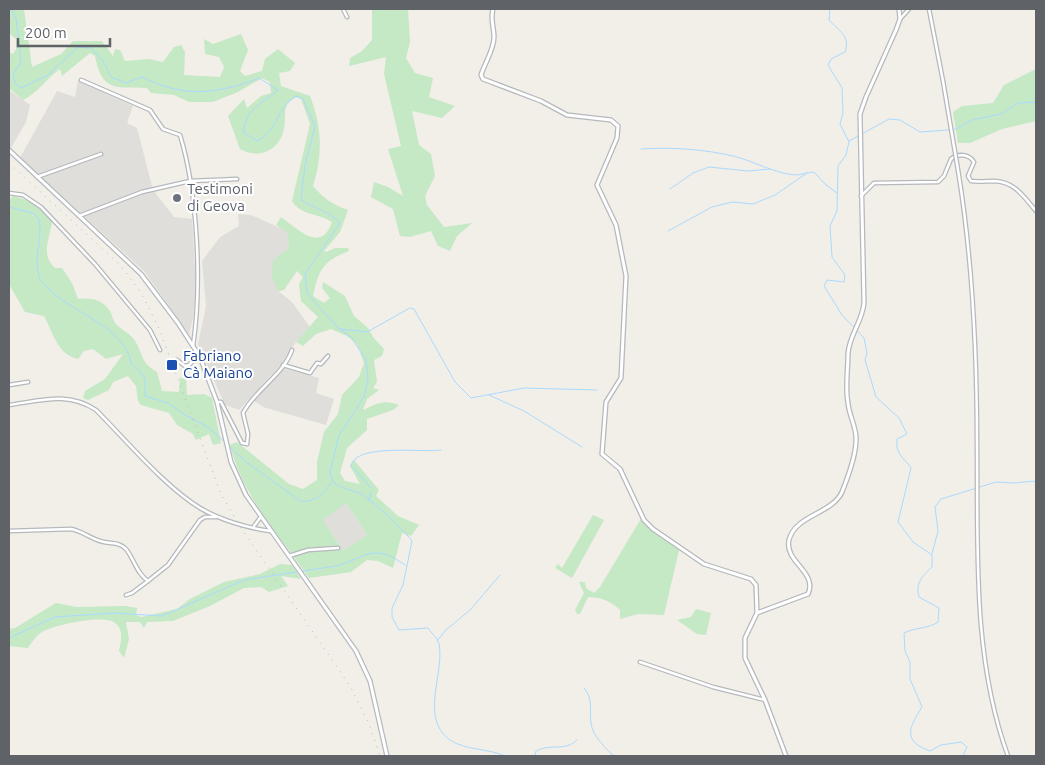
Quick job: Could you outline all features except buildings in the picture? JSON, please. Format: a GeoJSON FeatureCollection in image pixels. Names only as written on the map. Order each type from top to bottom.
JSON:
{"type":"FeatureCollection","features":[{"type":"Feature","properties":{"kind":"street"},"geometry":{"type":"LineString","coordinates":[[343,9],[346,17]]}},
{"type":"Feature","properties":{"kind":"street"},"geometry":{"type":"LineString","coordinates":[[493,9],[491,19],[493,42],[488,61],[481,75],[483,79],[541,101],[568,115],[611,120],[617,123],[619,130],[597,185],[616,224],[626,276],[621,378],[606,402],[602,454],[620,469],[644,520],[653,529],[697,560],[747,576],[754,582],[757,613],[745,638],[743,649],[748,666],[765,700],[786,756]]}},
{"type":"Feature","properties":{"kind":"street"},"geometry":{"type":"LineString","coordinates":[[899,9],[900,19]]}},
{"type":"Feature","properties":{"kind":"street"},"geometry":{"type":"LineString","coordinates":[[757,613],[805,596],[809,591],[808,579],[791,556],[789,541],[791,535],[801,524],[828,507],[839,497],[855,448],[856,434],[847,396],[851,341],[862,320],[864,303],[860,114],[900,19],[909,9]]}},
{"type":"Feature","properties":{"kind":"street"},"geometry":{"type":"LineString","coordinates":[[929,9],[958,170],[972,287],[977,378],[980,594],[986,667],[1008,756]]}},
{"type":"Feature","properties":{"kind":"street"},"geometry":{"type":"LineString","coordinates":[[81,80],[150,110],[163,129],[180,135],[187,156],[198,283],[193,346]]}},
{"type":"Feature","properties":{"kind":"street"},"geometry":{"type":"LineString","coordinates":[[9,150],[148,281],[193,346],[207,373],[217,402],[231,462],[246,495],[260,518],[356,651],[367,672],[387,756]]}},
{"type":"Feature","properties":{"kind":"street"},"geometry":{"type":"LineString","coordinates":[[37,177],[102,154]]}},
{"type":"Feature","properties":{"kind":"street"},"geometry":{"type":"LineString","coordinates":[[861,196],[874,183],[938,182],[942,180],[951,159],[954,156],[963,155],[974,162],[968,176],[970,181],[997,181],[1010,184],[1020,191],[1036,211]]}},
{"type":"Feature","properties":{"kind":"street"},"geometry":{"type":"LineString","coordinates":[[79,216],[142,192],[190,181],[237,179]]}},
{"type":"Feature","properties":{"kind":"street"},"geometry":{"type":"LineString","coordinates":[[9,192],[23,195],[40,207],[88,256],[150,330],[160,350]]}},
{"type":"Feature","properties":{"kind":"street"},"geometry":{"type":"LineString","coordinates":[[217,402],[221,402],[228,418],[245,445],[248,441],[248,434],[243,413],[251,398],[283,365],[292,350]]}},
{"type":"Feature","properties":{"kind":"street"},"geometry":{"type":"LineString","coordinates":[[177,360],[186,366],[189,365],[195,358],[196,351]]}},
{"type":"Feature","properties":{"kind":"street"},"geometry":{"type":"LineString","coordinates":[[283,365],[310,373],[317,363],[321,364],[328,356]]}},
{"type":"Feature","properties":{"kind":"street"},"geometry":{"type":"LineString","coordinates":[[9,385],[28,382]]}},
{"type":"Feature","properties":{"kind":"street"},"geometry":{"type":"LineString","coordinates":[[9,405],[54,398],[69,398],[85,403],[96,410],[183,495],[200,508],[220,517],[270,531]]}},
{"type":"Feature","properties":{"kind":"street"},"geometry":{"type":"LineString","coordinates":[[126,595],[132,593],[168,565],[200,520],[204,517],[220,517]]}},
{"type":"Feature","properties":{"kind":"street"},"geometry":{"type":"LineString","coordinates":[[253,526],[260,518]]}},
{"type":"Feature","properties":{"kind":"street"},"geometry":{"type":"LineString","coordinates":[[253,526],[266,525]]}},
{"type":"Feature","properties":{"kind":"street"},"geometry":{"type":"LineString","coordinates":[[9,531],[71,529],[80,531],[102,542],[119,544],[128,553],[140,574],[148,580]]}},
{"type":"Feature","properties":{"kind":"street"},"geometry":{"type":"LineString","coordinates":[[289,556],[308,550],[338,548]]}},
{"type":"Feature","properties":{"kind":"street"},"geometry":{"type":"LineString","coordinates":[[640,662],[713,687],[765,700]]}},
{"type":"Feature","properties":{"kind":"shaded area"},"geometry":{"type":"Polygon","coordinates":[[[78,81],[133,106],[127,123],[137,128],[153,190],[174,217],[192,219],[196,286],[193,318],[189,334],[144,271],[20,158],[57,91],[75,97],[78,81]]]}},
{"type":"Feature","properties":{"kind":"shaded area"},"geometry":{"type":"Polygon","coordinates":[[[9,90],[30,105],[26,122],[11,148],[9,146],[9,90]]]}},
{"type":"Feature","properties":{"kind":"shaded area"},"geometry":{"type":"Polygon","coordinates":[[[238,214],[251,215],[287,231],[289,248],[273,260],[278,291],[292,302],[310,327],[296,342],[282,364],[239,410],[225,405],[198,344],[206,306],[202,261],[220,237],[239,226],[238,214]]]}},
{"type":"Feature","properties":{"kind":"shaded area"},"geometry":{"type":"Polygon","coordinates":[[[285,369],[319,378],[316,393],[334,399],[326,425],[263,407],[253,400],[278,371],[285,369]]]}},
{"type":"Feature","properties":{"kind":"shaded area"},"geometry":{"type":"Polygon","coordinates":[[[346,503],[367,535],[343,551],[322,519],[346,503]]]}},
{"type":"Feature","properties":{"kind":"green space"},"geometry":{"type":"Polygon","coordinates":[[[9,9],[24,9],[32,67],[61,54],[73,41],[102,41],[113,56],[115,49],[120,50],[125,61],[149,59],[163,62],[174,47],[181,45],[185,52],[184,75],[220,77],[224,67],[219,57],[205,54],[204,39],[213,44],[241,34],[248,50],[240,71],[245,76],[262,71],[265,59],[278,49],[295,63],[290,71],[279,73],[281,86],[310,96],[314,107],[319,130],[320,152],[313,186],[329,201],[348,210],[340,232],[324,251],[335,248],[348,248],[349,251],[333,258],[323,267],[313,296],[324,303],[330,298],[322,288],[323,282],[345,296],[354,316],[368,328],[384,349],[382,356],[374,360],[377,382],[373,388],[379,390],[367,399],[363,410],[384,402],[399,405],[393,410],[367,419],[367,430],[347,448],[340,473],[345,481],[360,484],[350,466],[354,460],[379,490],[376,496],[398,516],[419,525],[411,536],[402,533],[393,568],[378,561],[367,560],[351,572],[309,578],[253,499],[236,464],[230,445],[237,442],[289,484],[303,489],[317,480],[317,462],[324,432],[338,414],[342,395],[359,377],[364,363],[357,344],[347,336],[331,329],[316,334],[303,346],[296,342],[318,317],[301,301],[299,284],[303,277],[297,271],[284,290],[278,291],[272,277],[273,260],[289,248],[287,232],[276,225],[281,217],[302,232],[316,238],[322,236],[327,231],[332,222],[305,212],[292,201],[310,124],[301,99],[295,97],[286,107],[282,136],[274,147],[262,153],[247,152],[240,149],[228,116],[244,99],[247,108],[261,96],[271,93],[270,82],[262,78],[238,92],[213,102],[189,102],[174,95],[151,93],[147,88],[126,88],[112,85],[106,82],[98,68],[95,56],[90,53],[62,76],[60,69],[33,94],[23,100],[9,88],[9,52],[13,54],[16,49],[16,39],[9,33],[9,9]],[[346,503],[323,520],[343,551],[367,535],[346,503]]]}},
{"type":"Feature","properties":{"kind":"green space"},"geometry":{"type":"Polygon","coordinates":[[[372,9],[408,9],[410,42],[406,58],[415,73],[433,78],[429,97],[455,106],[442,118],[412,111],[419,145],[431,154],[435,176],[425,196],[427,205],[444,227],[472,223],[457,236],[450,251],[438,246],[431,231],[410,237],[400,236],[393,209],[371,197],[374,182],[388,187],[403,196],[388,149],[401,146],[384,74],[386,57],[349,66],[350,58],[362,51],[372,40],[372,9]]]}},
{"type":"Feature","properties":{"kind":"green space"},"geometry":{"type":"Polygon","coordinates":[[[1036,69],[1036,121],[1002,129],[970,143],[958,143],[953,112],[962,106],[993,103],[1004,85],[1036,69]]]}},
{"type":"Feature","properties":{"kind":"green space"},"geometry":{"type":"Polygon","coordinates":[[[13,196],[35,205],[52,222],[47,246],[50,263],[55,268],[62,268],[72,283],[78,299],[97,300],[105,305],[115,323],[133,338],[147,365],[157,372],[162,391],[179,392],[180,377],[186,380],[187,395],[204,394],[212,398],[221,443],[213,445],[209,434],[196,440],[193,434],[177,425],[169,413],[141,405],[138,401],[136,386],[128,376],[113,382],[109,390],[88,400],[83,398],[85,391],[105,379],[123,354],[106,359],[93,349],[84,351],[78,359],[71,356],[61,348],[44,316],[25,312],[9,284],[9,201],[13,196]]]}},
{"type":"Feature","properties":{"kind":"green space"},"geometry":{"type":"Polygon","coordinates":[[[593,515],[604,520],[572,578],[555,568],[558,564],[562,568],[593,515]]]}},
{"type":"Feature","properties":{"kind":"green space"},"geometry":{"type":"Polygon","coordinates":[[[642,517],[649,529],[679,550],[664,615],[638,614],[620,619],[620,610],[613,604],[601,599],[588,597],[580,614],[577,614],[575,610],[584,593],[579,582],[585,582],[586,588],[594,593],[600,587],[642,517]]]}},
{"type":"Feature","properties":{"kind":"green space"},"geometry":{"type":"Polygon","coordinates":[[[280,564],[292,565],[301,579],[281,576],[288,586],[269,592],[261,587],[244,588],[210,606],[173,621],[147,622],[144,628],[140,622],[126,622],[129,639],[124,658],[119,651],[120,629],[115,623],[101,620],[69,623],[44,631],[35,638],[28,648],[9,646],[9,629],[15,628],[56,603],[77,607],[126,606],[137,608],[136,615],[141,617],[177,609],[190,599],[224,582],[260,574],[280,564]]]}},
{"type":"Feature","properties":{"kind":"green space"},"geometry":{"type":"Polygon","coordinates":[[[696,609],[711,613],[706,635],[697,634],[677,620],[691,617],[696,609]]]}},
{"type":"Feature","properties":{"kind":"waterway"},"geometry":{"type":"LineString","coordinates":[[11,9],[16,18],[21,62],[13,74],[15,83],[21,88],[48,75],[78,47],[91,48],[103,61],[111,77],[126,83],[142,77],[176,89],[212,91],[236,86],[259,78],[278,90],[256,107],[245,123],[243,132],[257,141],[269,132],[290,100],[297,96],[303,99],[315,126],[305,165],[301,200],[326,212],[340,223],[305,274],[307,293],[337,327],[351,337],[366,360],[368,379],[364,397],[339,435],[330,472],[333,482],[370,500],[412,541],[403,585],[392,608],[392,617],[399,630],[428,628],[439,644],[440,656],[434,708],[436,720],[441,731],[457,744],[505,756]]}},
{"type":"Feature","properties":{"kind":"waterway"},"geometry":{"type":"LineString","coordinates":[[830,9],[829,20],[843,34],[846,42],[845,52],[831,59],[828,65],[842,88],[843,113],[840,124],[849,142],[846,155],[838,166],[837,211],[830,226],[832,257],[845,275],[844,282],[827,280],[824,286],[842,315],[864,338],[867,353],[865,360],[876,397],[899,418],[907,434],[897,439],[897,449],[911,468],[898,522],[913,542],[932,555],[932,567],[920,580],[918,592],[919,597],[939,608],[938,622],[904,633],[905,651],[910,662],[910,679],[922,707],[911,728],[912,738],[915,743],[930,751],[941,745],[961,742],[967,747],[963,756]]}},
{"type":"Feature","properties":{"kind":"waterway"},"geometry":{"type":"LineString","coordinates":[[849,141],[889,119],[900,120],[920,132],[948,130],[956,129],[972,120],[1001,114],[1018,103],[1036,102]]}},
{"type":"Feature","properties":{"kind":"waterway"},"geometry":{"type":"LineString","coordinates":[[641,149],[675,148],[699,150],[741,158],[787,174],[797,175],[814,172],[826,185],[837,193]]}},
{"type":"Feature","properties":{"kind":"waterway"},"geometry":{"type":"LineString","coordinates":[[670,189],[693,173],[709,167],[748,171],[770,169]]}},
{"type":"Feature","properties":{"kind":"waterway"},"geometry":{"type":"LineString","coordinates":[[668,231],[712,207],[732,202],[753,204],[775,195],[807,173]]}},
{"type":"Feature","properties":{"kind":"waterway"},"geometry":{"type":"LineString","coordinates":[[9,207],[33,213],[39,219],[40,233],[37,269],[40,280],[58,297],[96,321],[119,340],[127,350],[131,363],[140,371],[145,379],[145,396],[168,403],[185,415],[208,427],[226,443]]}},
{"type":"Feature","properties":{"kind":"waterway"},"geometry":{"type":"LineString","coordinates":[[340,329],[367,332],[410,308],[414,309],[455,382],[471,398],[524,388],[597,390]]}},
{"type":"Feature","properties":{"kind":"waterway"},"geometry":{"type":"LineString","coordinates":[[489,395],[524,411],[582,447]]}},
{"type":"Feature","properties":{"kind":"waterway"},"geometry":{"type":"LineString","coordinates":[[229,446],[245,461],[300,501],[310,501],[318,497],[331,483]]}},
{"type":"Feature","properties":{"kind":"waterway"},"geometry":{"type":"LineString","coordinates":[[371,488],[351,465],[356,458],[378,451],[441,450]]}},
{"type":"Feature","properties":{"kind":"waterway"},"geometry":{"type":"LineString","coordinates":[[932,554],[938,531],[935,507],[941,499],[996,482],[1036,481]]}},
{"type":"Feature","properties":{"kind":"waterway"},"geometry":{"type":"LineString","coordinates":[[369,501],[371,492]]}},
{"type":"Feature","properties":{"kind":"waterway"},"geometry":{"type":"LineString","coordinates":[[9,638],[55,617],[114,613],[162,616],[244,580],[336,566],[370,554],[385,554],[405,565]]}},
{"type":"Feature","properties":{"kind":"waterway"},"geometry":{"type":"LineString","coordinates":[[437,641],[446,630],[470,610],[500,575]]}},
{"type":"Feature","properties":{"kind":"waterway"},"geometry":{"type":"LineString","coordinates":[[584,688],[590,701],[592,728],[596,737],[614,756]]}},
{"type":"Feature","properties":{"kind":"waterway"},"geometry":{"type":"LineString","coordinates":[[535,756],[536,751],[568,746],[577,740]]}},
{"type":"Feature","properties":{"kind":"railway"},"geometry":{"type":"LineString","coordinates":[[9,163],[120,265],[140,291],[158,326],[221,494],[241,528],[350,686],[369,724],[380,756]]}},
{"type":"Feature","properties":{"kind":"place","name":"Testimoni di Geova"},"geometry":{"type":"Point","coordinates":[177,198]}},
{"type":"Feature","properties":{"kind":"place","name":"Fabriano Cà Maiano"},"geometry":{"type":"Point","coordinates":[172,365]}}]}
